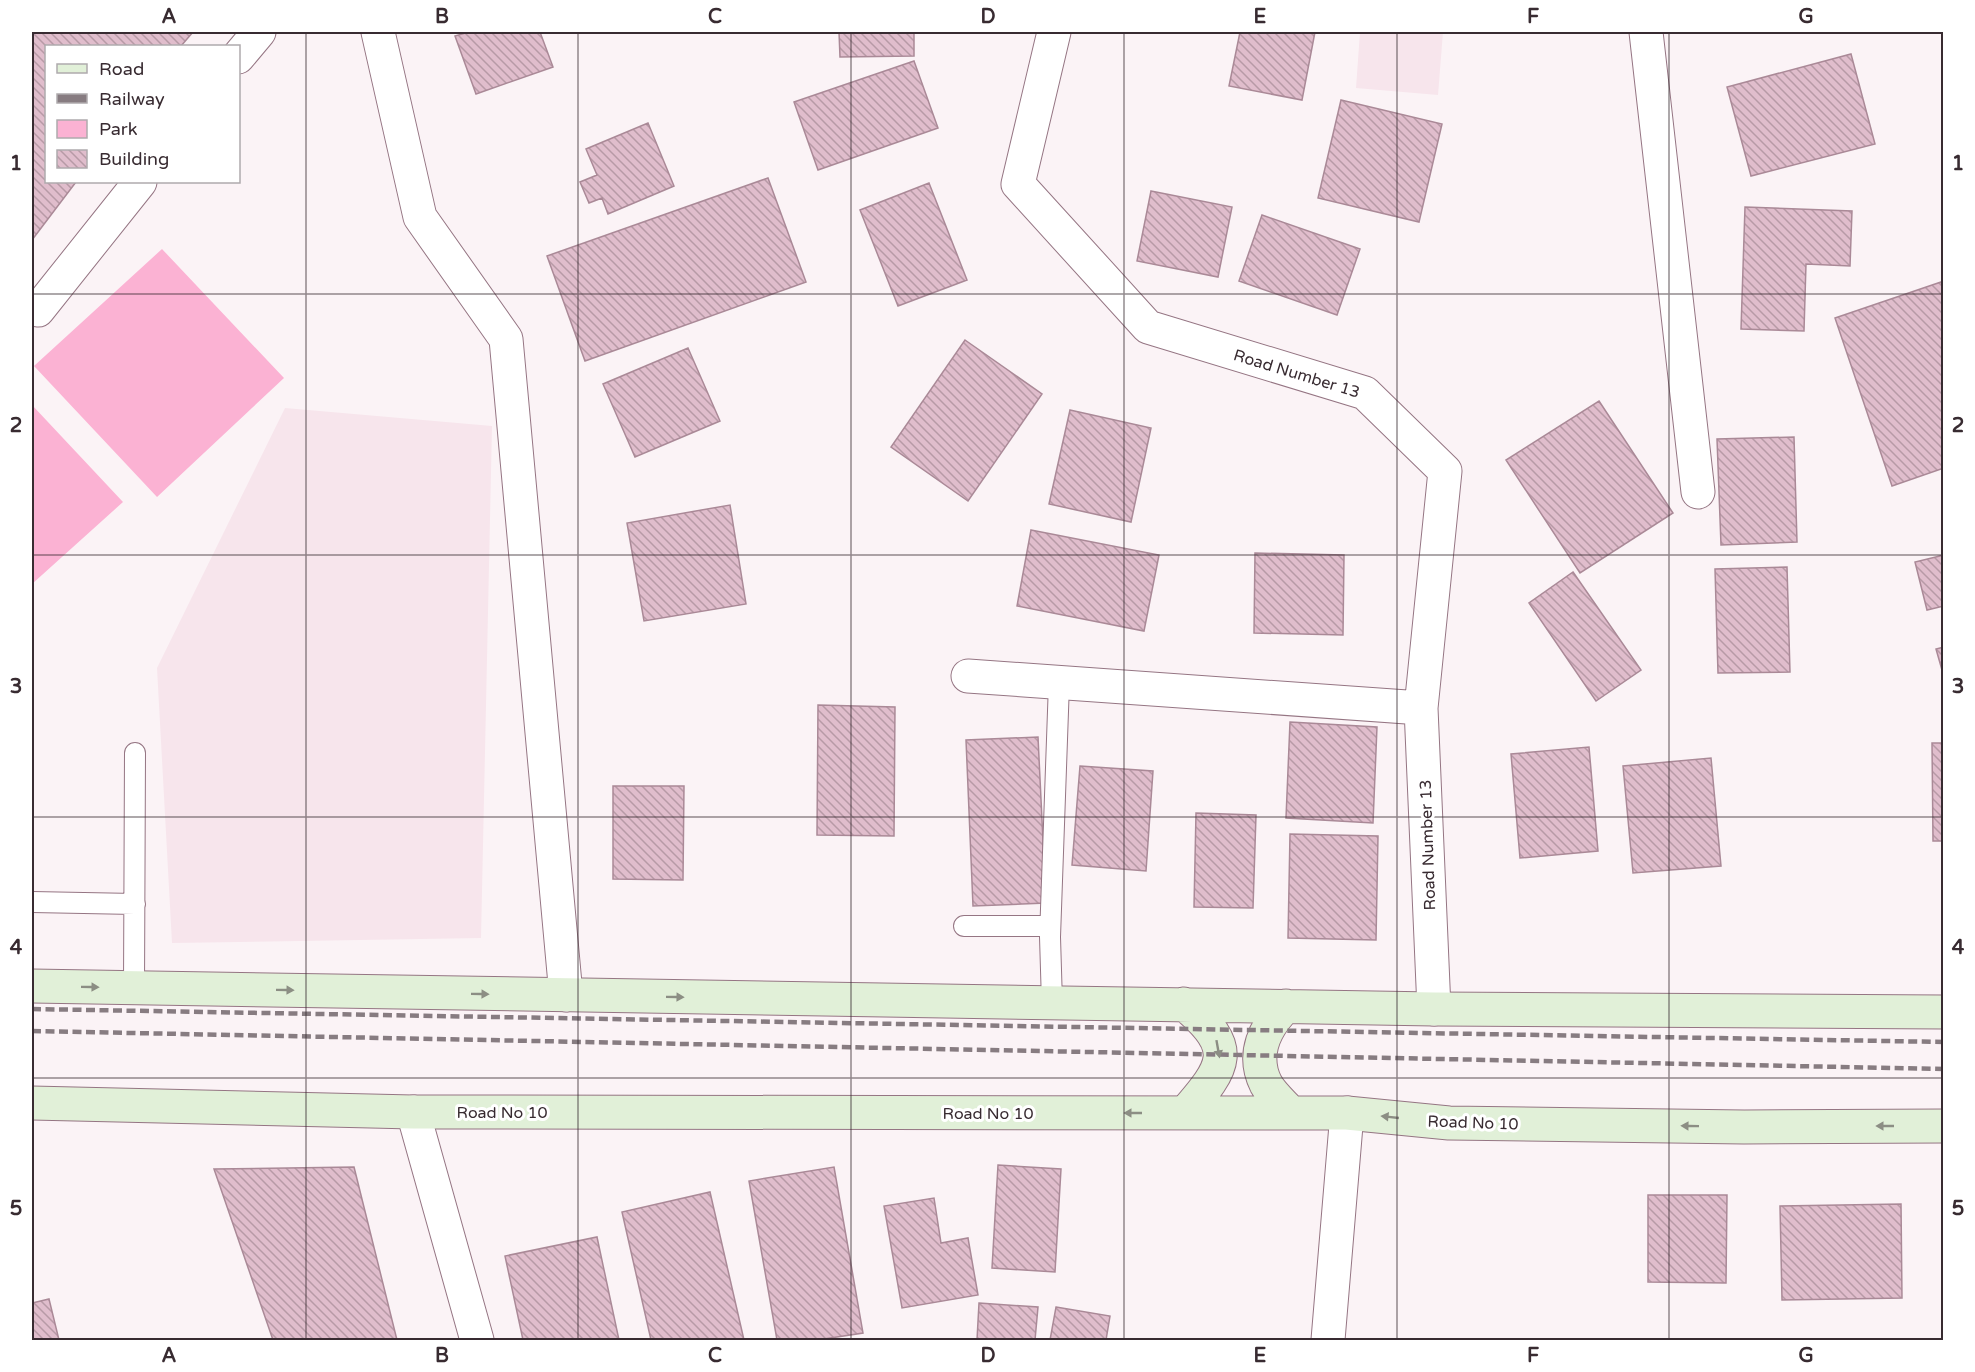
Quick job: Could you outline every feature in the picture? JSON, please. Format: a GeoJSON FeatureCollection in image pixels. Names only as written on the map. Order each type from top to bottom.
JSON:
{"type":"FeatureCollection","features":[{"type":"Feature","properties":{"kind":"main road"},"geometry":{"type":"LineString","coordinates":[[32,986],[1434,1009],[1944,1012]]}},
{"type":"Feature","properties":{"kind":"main road"},"geometry":{"type":"LineString","coordinates":[[1184,1004],[1208,1025],[1215,1036],[1219,1047],[1220,1065],[1214,1077],[1185,1113]]}},
{"type":"Feature","properties":{"kind":"main road"},"geometry":{"type":"LineString","coordinates":[[1286,1006],[1271,1021],[1261,1043],[1261,1067],[1266,1083],[1291,1113]]}},
{"type":"Feature","properties":{"kind":"main road","name":"Road No 10"},"geometry":{"type":"LineString","coordinates":[[32,1103],[412,1112],[1347,1113],[1449,1123],[1744,1127],[1944,1126]]}},
{"type":"Feature","properties":{"kind":"street"},"geometry":{"type":"LineString","coordinates":[[240,54],[258,32]]}},
{"type":"Feature","properties":{"kind":"street"},"geometry":{"type":"LineString","coordinates":[[378,32],[420,217],[506,339],[567,995]]}},
{"type":"Feature","properties":{"kind":"street","name":"Road Number 13"},"geometry":{"type":"LineString","coordinates":[[1053,32],[1018,184],[1148,327],[1365,393],[1445,471],[1421,708],[1434,1009]]}},
{"type":"Feature","properties":{"kind":"street"},"geometry":{"type":"LineString","coordinates":[[1646,32],[1698,492]]}},
{"type":"Feature","properties":{"kind":"street"},"geometry":{"type":"LineString","coordinates":[[32,309],[38,310],[139,183]]}},
{"type":"Feature","properties":{"kind":"street"},"geometry":{"type":"LineString","coordinates":[[968,676],[1421,708]]}},
{"type":"Feature","properties":{"kind":"street"},"geometry":{"type":"LineString","coordinates":[[412,1112],[477,1341]]}},
{"type":"Feature","properties":{"kind":"street"},"geometry":{"type":"LineString","coordinates":[[1329,1341],[1347,1113]]}},
{"type":"Feature","properties":{"kind":"lane"},"geometry":{"type":"LineString","coordinates":[[1052,1003],[1050,926],[1059,683]]}},
{"type":"Feature","properties":{"kind":"lane"},"geometry":{"type":"LineString","coordinates":[[134,987],[135,753]]}},
{"type":"Feature","properties":{"kind":"lane"},"geometry":{"type":"LineString","coordinates":[[32,902],[135,904]]}},
{"type":"Feature","properties":{"kind":"lane"},"geometry":{"type":"LineString","coordinates":[[964,926],[1050,926]]}},
{"type":"Feature","properties":{"kind":"shaded area"},"geometry":{"type":"Polygon","coordinates":[[[1360,32],[1443,32],[1438,95],[1356,88],[1360,32]]]}},
{"type":"Feature","properties":{"kind":"shaded area"},"geometry":{"type":"Polygon","coordinates":[[[285,408],[492,426],[481,938],[172,943],[157,668],[285,408]]]}},
{"type":"Feature","properties":{"kind":"green space"},"geometry":{"type":"Polygon","coordinates":[[[162,249],[284,378],[157,497],[34,366],[162,249]]]}},
{"type":"Feature","properties":{"kind":"green space"},"geometry":{"type":"Polygon","coordinates":[[[32,405],[123,502],[32,584],[32,405]]]}},
{"type":"Feature","properties":{"kind":"building"},"geometry":{"type":"Polygon","coordinates":[[[32,32],[193,32],[182,45],[45,45],[45,183],[75,183],[32,240],[32,32]]]}},
{"type":"Feature","properties":{"kind":"building"},"geometry":{"type":"Polygon","coordinates":[[[469,32],[540,32],[553,67],[476,94],[455,36],[469,32]]]}},
{"type":"Feature","properties":{"kind":"building"},"geometry":{"type":"Polygon","coordinates":[[[839,32],[914,32],[914,56],[840,57],[839,32]]]}},
{"type":"Feature","properties":{"kind":"building"},"geometry":{"type":"Polygon","coordinates":[[[1240,32],[1315,32],[1302,100],[1229,86],[1240,32]]]}},
{"type":"Feature","properties":{"kind":"building"},"geometry":{"type":"Polygon","coordinates":[[[1851,54],[1875,144],[1751,176],[1727,87],[1851,54]]]}},
{"type":"Feature","properties":{"kind":"building"},"geometry":{"type":"Polygon","coordinates":[[[914,61],[938,128],[818,170],[794,102],[914,61]]]}},
{"type":"Feature","properties":{"kind":"building"},"geometry":{"type":"Polygon","coordinates":[[[1341,100],[1442,124],[1419,222],[1318,198],[1341,100]]]}},
{"type":"Feature","properties":{"kind":"building"},"geometry":{"type":"Polygon","coordinates":[[[648,123],[674,186],[608,214],[602,198],[589,203],[580,182],[597,175],[586,149],[648,123]]]}},
{"type":"Feature","properties":{"kind":"building"},"geometry":{"type":"Polygon","coordinates":[[[768,178],[806,282],[585,361],[547,256],[768,178]]]}},
{"type":"Feature","properties":{"kind":"building"},"geometry":{"type":"Polygon","coordinates":[[[929,183],[967,280],[898,306],[860,210],[929,183]]]}},
{"type":"Feature","properties":{"kind":"building"},"geometry":{"type":"Polygon","coordinates":[[[1151,191],[1232,207],[1218,277],[1137,261],[1151,191]]]}},
{"type":"Feature","properties":{"kind":"building"},"geometry":{"type":"Polygon","coordinates":[[[1745,207],[1852,211],[1850,266],[1806,264],[1804,331],[1741,329],[1745,207]]]}},
{"type":"Feature","properties":{"kind":"building"},"geometry":{"type":"Polygon","coordinates":[[[1262,215],[1360,249],[1337,315],[1239,281],[1262,215]]]}},
{"type":"Feature","properties":{"kind":"building"},"geometry":{"type":"Polygon","coordinates":[[[1941,282],[1944,289],[1944,468],[1892,486],[1835,318],[1941,282]]]}},
{"type":"Feature","properties":{"kind":"building"},"geometry":{"type":"Polygon","coordinates":[[[965,340],[1042,394],[968,501],[891,447],[965,340]]]}},
{"type":"Feature","properties":{"kind":"building"},"geometry":{"type":"Polygon","coordinates":[[[688,348],[720,421],[635,457],[603,384],[688,348]]]}},
{"type":"Feature","properties":{"kind":"building"},"geometry":{"type":"Polygon","coordinates":[[[1599,401],[1673,513],[1580,573],[1506,460],[1599,401]]]}},
{"type":"Feature","properties":{"kind":"building"},"geometry":{"type":"Polygon","coordinates":[[[1070,410],[1151,428],[1131,522],[1049,504],[1070,410]]]}},
{"type":"Feature","properties":{"kind":"building"},"geometry":{"type":"Polygon","coordinates":[[[1794,437],[1797,542],[1721,545],[1717,439],[1794,437]]]}},
{"type":"Feature","properties":{"kind":"building"},"geometry":{"type":"Polygon","coordinates":[[[730,505],[746,604],[644,621],[627,523],[730,505]]]}},
{"type":"Feature","properties":{"kind":"building"},"geometry":{"type":"Polygon","coordinates":[[[1031,530],[1159,555],[1144,631],[1017,606],[1031,530]]]}},
{"type":"Feature","properties":{"kind":"building"},"geometry":{"type":"Polygon","coordinates":[[[1255,553],[1344,555],[1343,635],[1254,633],[1255,553]]]}},
{"type":"Feature","properties":{"kind":"building"},"geometry":{"type":"Polygon","coordinates":[[[1944,555],[1944,606],[1927,610],[1915,562],[1944,555]]]}},
{"type":"Feature","properties":{"kind":"building"},"geometry":{"type":"Polygon","coordinates":[[[1787,567],[1790,672],[1718,673],[1715,569],[1787,567]]]}},
{"type":"Feature","properties":{"kind":"building"},"geometry":{"type":"Polygon","coordinates":[[[1573,572],[1641,670],[1596,701],[1529,603],[1573,572]]]}},
{"type":"Feature","properties":{"kind":"building"},"geometry":{"type":"Polygon","coordinates":[[[1944,647],[1944,677],[1936,649],[1944,647]]]}},
{"type":"Feature","properties":{"kind":"building"},"geometry":{"type":"Polygon","coordinates":[[[818,705],[895,707],[894,836],[817,835],[818,705]]]}},
{"type":"Feature","properties":{"kind":"building"},"geometry":{"type":"Polygon","coordinates":[[[1290,722],[1377,727],[1373,823],[1286,818],[1290,722]]]}},
{"type":"Feature","properties":{"kind":"building"},"geometry":{"type":"Polygon","coordinates":[[[1038,737],[1046,903],[973,906],[966,740],[1038,737]]]}},
{"type":"Feature","properties":{"kind":"building"},"geometry":{"type":"Polygon","coordinates":[[[1932,743],[1944,743],[1944,841],[1933,841],[1932,743]]]}},
{"type":"Feature","properties":{"kind":"building"},"geometry":{"type":"Polygon","coordinates":[[[1589,747],[1598,851],[1520,858],[1511,754],[1589,747]]]}},
{"type":"Feature","properties":{"kind":"building"},"geometry":{"type":"Polygon","coordinates":[[[1711,758],[1721,866],[1633,873],[1623,766],[1711,758]]]}},
{"type":"Feature","properties":{"kind":"building"},"geometry":{"type":"Polygon","coordinates":[[[1080,766],[1153,771],[1146,871],[1072,865],[1080,766]]]}},
{"type":"Feature","properties":{"kind":"building"},"geometry":{"type":"Polygon","coordinates":[[[613,786],[684,786],[683,880],[613,879],[613,786]]]}},
{"type":"Feature","properties":{"kind":"building"},"geometry":{"type":"Polygon","coordinates":[[[1196,813],[1256,815],[1253,908],[1194,907],[1196,813]]]}},
{"type":"Feature","properties":{"kind":"building"},"geometry":{"type":"Polygon","coordinates":[[[1290,834],[1378,836],[1376,940],[1288,938],[1290,834]]]}},
{"type":"Feature","properties":{"kind":"building"},"geometry":{"type":"Polygon","coordinates":[[[998,1165],[1061,1169],[1055,1272],[992,1268],[998,1165]]]}},
{"type":"Feature","properties":{"kind":"building"},"geometry":{"type":"Polygon","coordinates":[[[354,1167],[397,1340],[273,1340],[214,1169],[354,1167]]]}},
{"type":"Feature","properties":{"kind":"building"},"geometry":{"type":"Polygon","coordinates":[[[834,1167],[863,1333],[817,1340],[777,1340],[749,1181],[834,1167]]]}},
{"type":"Feature","properties":{"kind":"building"},"geometry":{"type":"Polygon","coordinates":[[[710,1192],[744,1340],[651,1340],[622,1212],[710,1192]]]}},
{"type":"Feature","properties":{"kind":"building"},"geometry":{"type":"Polygon","coordinates":[[[1648,1195],[1727,1195],[1726,1283],[1648,1282],[1648,1195]]]}},
{"type":"Feature","properties":{"kind":"building"},"geometry":{"type":"Polygon","coordinates":[[[934,1198],[941,1243],[968,1238],[978,1295],[902,1308],[884,1206],[934,1198]]]}},
{"type":"Feature","properties":{"kind":"building"},"geometry":{"type":"Polygon","coordinates":[[[1901,1204],[1902,1298],[1782,1300],[1780,1206],[1901,1204]]]}},
{"type":"Feature","properties":{"kind":"building"},"geometry":{"type":"Polygon","coordinates":[[[597,1237],[619,1340],[523,1340],[505,1256],[597,1237]]]}},
{"type":"Feature","properties":{"kind":"building"},"geometry":{"type":"Polygon","coordinates":[[[49,1299],[59,1340],[32,1340],[32,1303],[49,1299]]]}},
{"type":"Feature","properties":{"kind":"building"},"geometry":{"type":"Polygon","coordinates":[[[979,1303],[1038,1307],[1035,1340],[977,1340],[979,1303]]]}},
{"type":"Feature","properties":{"kind":"building"},"geometry":{"type":"Polygon","coordinates":[[[1056,1307],[1110,1316],[1106,1340],[1050,1340],[1056,1307]]]}},
{"type":"Feature","properties":{"kind":"railway"},"geometry":{"type":"LineString","coordinates":[[32,1009],[1944,1042]]}},
{"type":"Feature","properties":{"kind":"railway"},"geometry":{"type":"LineString","coordinates":[[32,1031],[1944,1069]]}}]}
